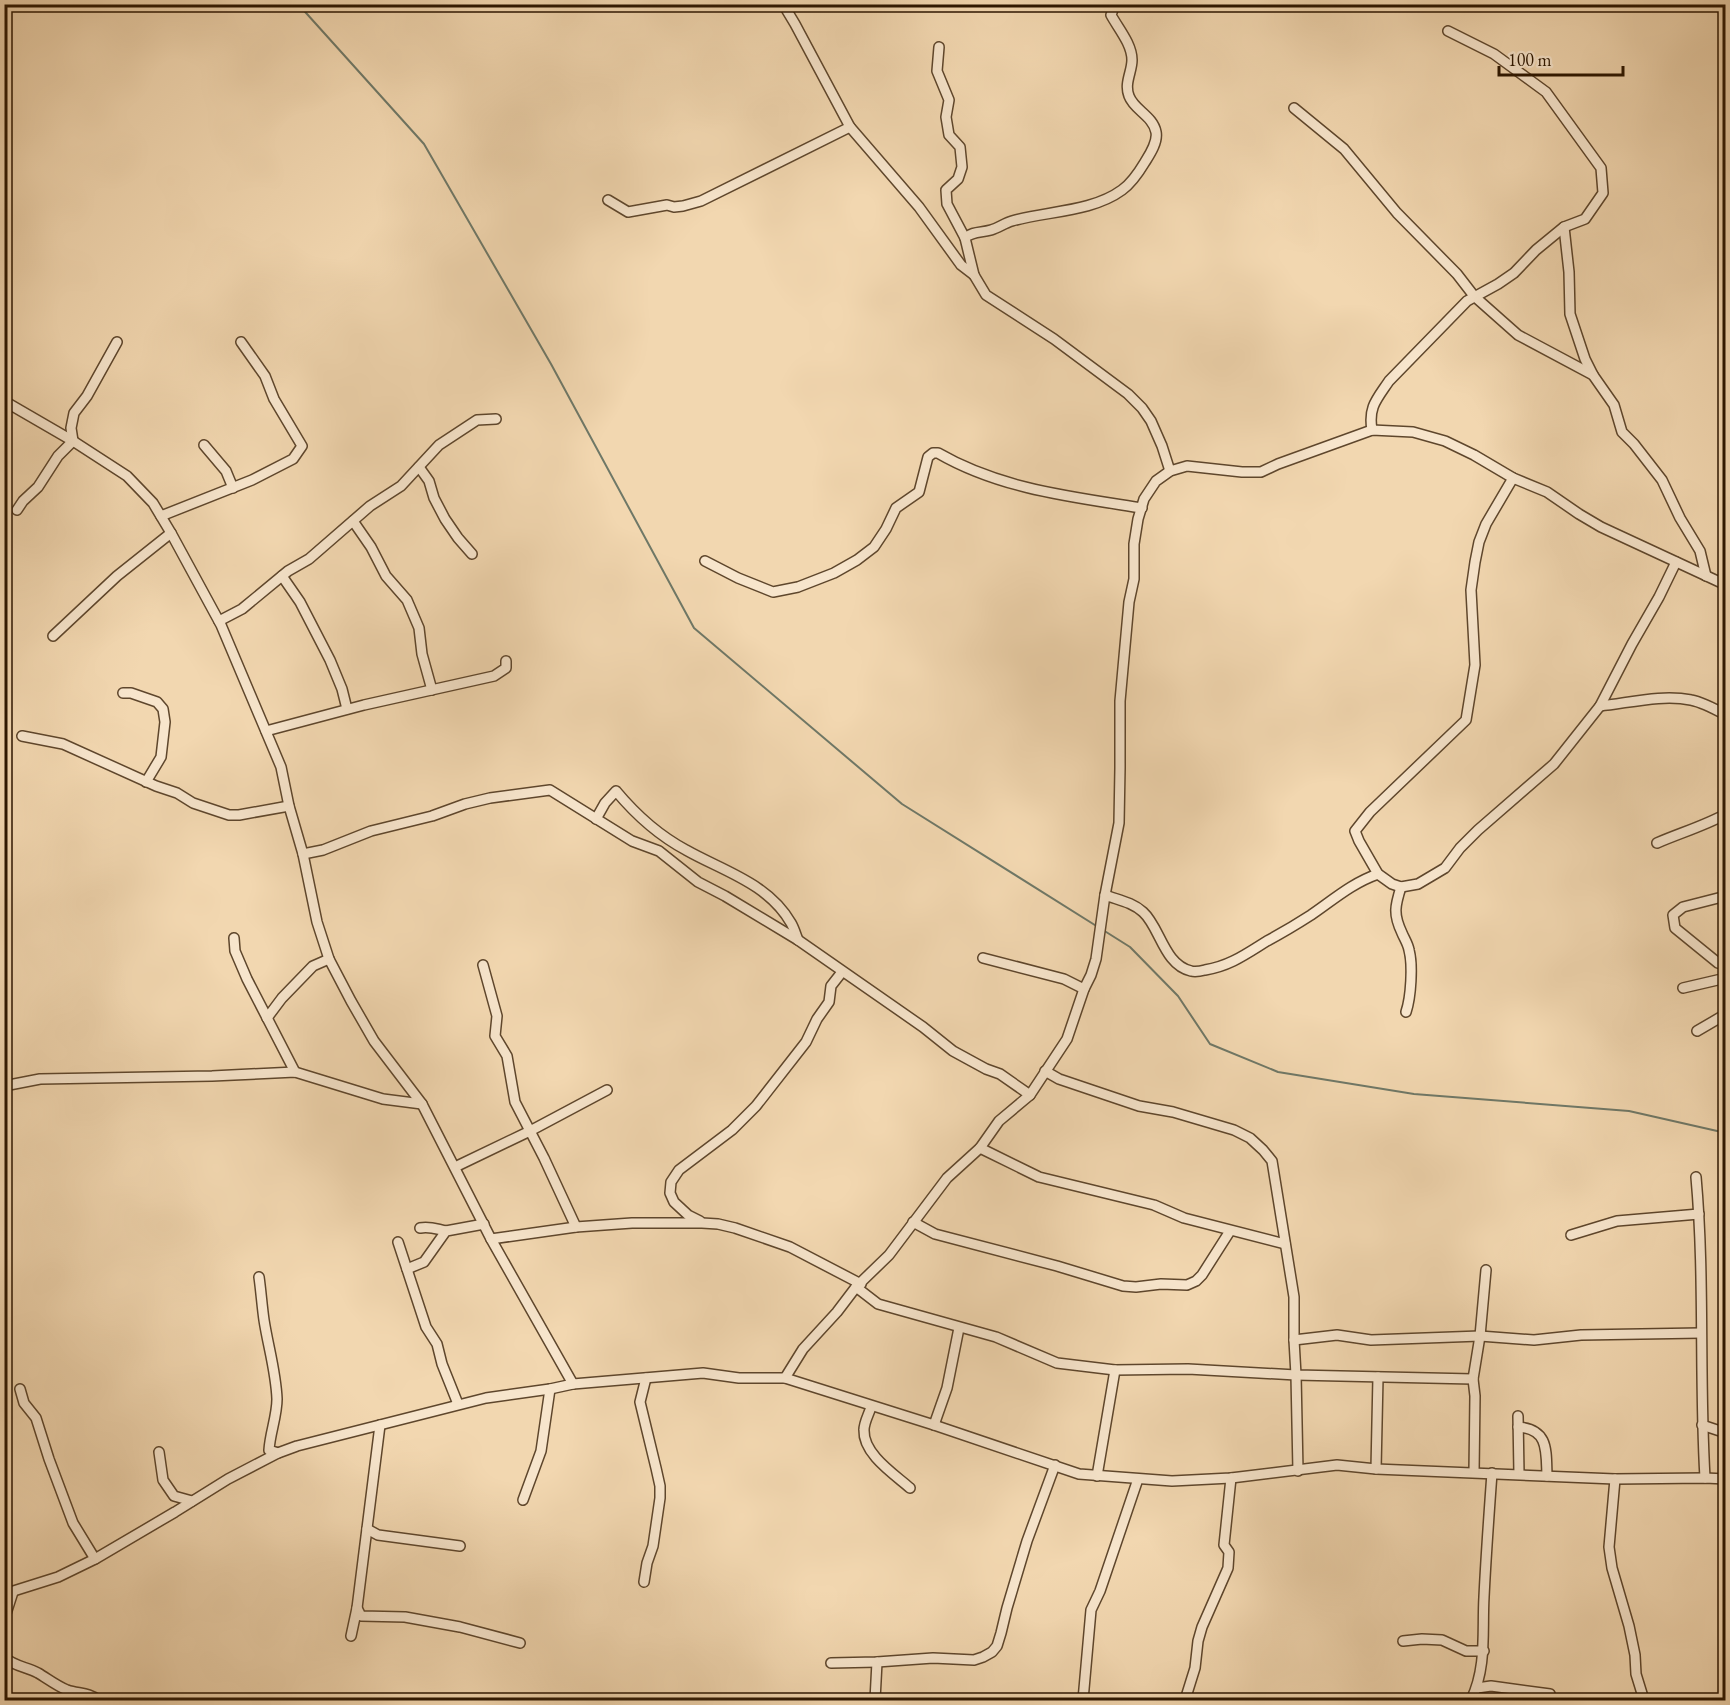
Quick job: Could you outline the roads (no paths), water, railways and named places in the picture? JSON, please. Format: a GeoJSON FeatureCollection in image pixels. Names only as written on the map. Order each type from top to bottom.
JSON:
{"type":"FeatureCollection","features":[{"type":"Feature","properties":{"kind":"street"},"geometry":{"type":"LineString","coordinates":[[783,4],[850,127],[919,207],[961,265],[974,275]]}},
{"type":"Feature","properties":{"kind":"street"},"geometry":{"type":"LineString","coordinates":[[965,238],[971,233],[989,231],[1012,221],[1098,203],[1121,191],[1133,180],[1144,164],[1155,143],[1156,132],[1146,115],[1129,98],[1127,88],[1132,59],[1128,44],[1111,15],[1115,4]]}},
{"type":"Feature","properties":{"kind":"street"},"geometry":{"type":"LineString","coordinates":[[1372,430],[1370,417],[1373,405],[1389,381],[1467,301],[1514,273],[1536,250],[1564,227],[1585,219],[1603,193],[1601,168],[1546,92],[1494,54],[1448,31]]}},
{"type":"Feature","properties":{"kind":"street"},"geometry":{"type":"LineString","coordinates":[[939,47],[937,71],[949,100],[946,117],[949,135],[960,147],[962,167],[958,179],[946,190],[947,204],[965,238],[974,275],[987,295],[1053,339],[1128,394],[1151,421],[1170,471]]}},
{"type":"Feature","properties":{"kind":"street"},"geometry":{"type":"LineString","coordinates":[[1294,108],[1344,149],[1397,213],[1457,274],[1474,296],[1518,336],[1593,375]]}},
{"type":"Feature","properties":{"kind":"street"},"geometry":{"type":"LineString","coordinates":[[608,200],[628,212],[667,205],[683,206],[701,201],[850,127]]}},
{"type":"Feature","properties":{"kind":"street"},"geometry":{"type":"LineString","coordinates":[[1564,227],[1569,272],[1570,314],[1585,359],[1614,405],[1622,432],[1662,480],[1680,518],[1700,550],[1706,576]]}},
{"type":"Feature","properties":{"kind":"street"},"geometry":{"type":"LineString","coordinates":[[73,441],[71,428],[74,413],[87,396],[117,342]]}},
{"type":"Feature","properties":{"kind":"street"},"geometry":{"type":"LineString","coordinates":[[161,516],[233,488],[293,459],[302,446],[274,399],[265,376],[241,342]]}},
{"type":"Feature","properties":{"kind":"street"},"geometry":{"type":"LineString","coordinates":[[4,401],[127,476],[153,503],[171,533],[219,621],[281,767],[289,806],[303,854],[316,922],[329,959],[374,1041],[422,1104],[491,1239],[573,1384]]}},
{"type":"Feature","properties":{"kind":"street"},"geometry":{"type":"LineString","coordinates":[[219,621],[242,609],[282,576],[309,559],[370,506],[401,486],[439,445],[477,420],[496,419]]}},
{"type":"Feature","properties":{"kind":"street"},"geometry":{"type":"LineString","coordinates":[[785,1378],[803,1349],[858,1285],[889,1255],[947,1178],[980,1148],[999,1121],[1030,1095],[1067,1039],[1096,959],[1119,823],[1120,701],[1129,602],[1134,579],[1134,544],[1144,499],[1156,481],[1170,471],[1187,466],[1261,472],[1372,430],[1413,432],[1445,441],[1474,454],[1513,478],[1547,492],[1601,527],[1725,585]]}},
{"type":"Feature","properties":{"kind":"street"},"geometry":{"type":"LineString","coordinates":[[17,510],[38,487],[58,456],[73,441]]}},
{"type":"Feature","properties":{"kind":"street"},"geometry":{"type":"LineString","coordinates":[[204,445],[226,471],[233,488]]}},
{"type":"Feature","properties":{"kind":"street"},"geometry":{"type":"LineString","coordinates":[[705,561],[773,592],[798,587],[834,573],[874,547],[896,508],[919,492],[924,477],[924,467],[928,457],[933,453],[938,453],[968,469],[1002,482],[1094,501],[1142,508]]}},
{"type":"Feature","properties":{"kind":"street"},"geometry":{"type":"LineString","coordinates":[[419,467],[429,481],[434,498],[446,519],[472,554]]}},
{"type":"Feature","properties":{"kind":"street"},"geometry":{"type":"LineString","coordinates":[[1513,478],[1486,524],[1479,542],[1471,590],[1475,665],[1466,720],[1370,812],[1355,831],[1378,874],[1392,884],[1401,887],[1418,884],[1445,868],[1478,830],[1554,764],[1600,706],[1676,562]]}},
{"type":"Feature","properties":{"kind":"street"},"geometry":{"type":"LineString","coordinates":[[353,520],[371,547],[386,576],[407,600],[419,628],[422,654],[432,690]]}},
{"type":"Feature","properties":{"kind":"street"},"geometry":{"type":"LineString","coordinates":[[53,636],[117,576],[171,533]]}},
{"type":"Feature","properties":{"kind":"street"},"geometry":{"type":"LineString","coordinates":[[282,576],[300,602],[330,660],[342,689],[347,709]]}},
{"type":"Feature","properties":{"kind":"street"},"geometry":{"type":"LineString","coordinates":[[266,731],[347,709],[494,676],[506,668],[506,661]]}},
{"type":"Feature","properties":{"kind":"street"},"geometry":{"type":"LineString","coordinates":[[123,693],[131,693],[156,702],[163,709],[165,722],[161,757],[146,782]]}},
{"type":"Feature","properties":{"kind":"street"},"geometry":{"type":"LineString","coordinates":[[1600,706],[1662,698],[1691,700],[1725,715]]}},
{"type":"Feature","properties":{"kind":"street"},"geometry":{"type":"LineString","coordinates":[[22,736],[63,744],[146,782],[177,793],[193,803],[229,815],[289,806]]}},
{"type":"Feature","properties":{"kind":"street"},"geometry":{"type":"LineString","coordinates":[[303,854],[323,850],[370,831],[432,816],[465,804],[500,796],[550,790],[632,841],[659,851],[698,882],[798,940],[923,1027],[953,1051],[1000,1074],[1030,1095]]}},
{"type":"Feature","properties":{"kind":"street"},"geometry":{"type":"LineString","coordinates":[[596,819],[605,803],[616,791],[650,827],[688,851],[722,867],[761,890],[791,923],[798,940]]}},
{"type":"Feature","properties":{"kind":"street"},"geometry":{"type":"LineString","coordinates":[[1657,843],[1709,823],[1725,814]]}},
{"type":"Feature","properties":{"kind":"street"},"geometry":{"type":"LineString","coordinates":[[1105,895],[1133,904],[1145,914],[1163,947],[1178,964],[1191,971],[1200,971],[1221,967],[1239,959],[1312,914],[1342,892],[1378,874]]}},
{"type":"Feature","properties":{"kind":"street"},"geometry":{"type":"LineString","coordinates":[[1401,887],[1396,901],[1395,914],[1409,950],[1411,967],[1409,1004],[1406,1012]]}},
{"type":"Feature","properties":{"kind":"street"},"geometry":{"type":"LineString","coordinates":[[1725,896],[1683,907],[1673,915],[1675,928],[1718,963],[1725,966]]}},
{"type":"Feature","properties":{"kind":"street"},"geometry":{"type":"LineString","coordinates":[[234,938],[236,951],[247,979],[295,1072]]}},
{"type":"Feature","properties":{"kind":"street"},"geometry":{"type":"LineString","coordinates":[[983,958],[1064,979],[1084,989]]}},
{"type":"Feature","properties":{"kind":"street"},"geometry":{"type":"LineString","coordinates":[[267,1018],[282,998],[313,966],[329,959]]}},
{"type":"Feature","properties":{"kind":"street"},"geometry":{"type":"LineString","coordinates":[[483,965],[497,1016],[495,1036],[507,1056],[515,1102],[576,1227]]}},
{"type":"Feature","properties":{"kind":"street"},"geometry":{"type":"LineString","coordinates":[[702,1222],[688,1215],[674,1202],[670,1193],[671,1182],[679,1170],[732,1130],[756,1106],[806,1042],[817,1019],[829,1002],[831,986],[842,972]]}},
{"type":"Feature","properties":{"kind":"street"},"geometry":{"type":"LineString","coordinates":[[1683,988],[1725,978]]}},
{"type":"Feature","properties":{"kind":"street"},"geometry":{"type":"LineString","coordinates":[[1697,1030],[1725,1014]]}},
{"type":"Feature","properties":{"kind":"street"},"geometry":{"type":"LineString","coordinates":[[1045,1071],[1059,1079],[1128,1102],[1234,1130],[1250,1138],[1272,1161],[1294,1297],[1298,1471]]}},
{"type":"Feature","properties":{"kind":"street"},"geometry":{"type":"LineString","coordinates":[[4,1086],[40,1078],[212,1076],[295,1072],[383,1099],[422,1104]]}},
{"type":"Feature","properties":{"kind":"street"},"geometry":{"type":"LineString","coordinates":[[454,1167],[530,1131],[607,1090]]}},
{"type":"Feature","properties":{"kind":"street"},"geometry":{"type":"LineString","coordinates":[[980,1148],[1039,1177],[1154,1205],[1184,1218],[1285,1244]]}},
{"type":"Feature","properties":{"kind":"street"},"geometry":{"type":"LineString","coordinates":[[1696,1177],[1700,1214],[1702,1425],[1705,1478]]}},
{"type":"Feature","properties":{"kind":"street"},"geometry":{"type":"LineString","coordinates":[[1571,1235],[1617,1221],[1700,1214]]}},
{"type":"Feature","properties":{"kind":"street"},"geometry":{"type":"LineString","coordinates":[[491,1239],[576,1227],[702,1222],[735,1228],[790,1247],[858,1285],[878,1304],[996,1337],[1057,1363],[1115,1370],[1188,1370],[1473,1379]]}},
{"type":"Feature","properties":{"kind":"street"},"geometry":{"type":"LineString","coordinates":[[913,1222],[935,1234],[1123,1286],[1187,1285],[1196,1281],[1230,1231]]}},
{"type":"Feature","properties":{"kind":"street"},"geometry":{"type":"LineString","coordinates":[[420,1228],[431,1227],[446,1231],[483,1224]]}},
{"type":"Feature","properties":{"kind":"street"},"geometry":{"type":"LineString","coordinates":[[407,1269],[424,1262],[446,1231]]}},
{"type":"Feature","properties":{"kind":"street"},"geometry":{"type":"LineString","coordinates":[[398,1242],[426,1327],[437,1344],[458,1404]]}},
{"type":"Feature","properties":{"kind":"street"},"geometry":{"type":"LineString","coordinates":[[1473,1472],[1475,1396],[1473,1379],[1480,1336],[1486,1270]]}},
{"type":"Feature","properties":{"kind":"street"},"geometry":{"type":"LineString","coordinates":[[259,1277],[277,1400],[269,1437],[269,1450],[278,1453]]}},
{"type":"Feature","properties":{"kind":"street"},"geometry":{"type":"LineString","coordinates":[[934,1425],[947,1388],[958,1328]]}},
{"type":"Feature","properties":{"kind":"street"},"geometry":{"type":"LineString","coordinates":[[1294,1340],[1336,1335],[1371,1340],[1480,1336],[1534,1340],[1581,1335],[1701,1333]]}},
{"type":"Feature","properties":{"kind":"street"},"geometry":{"type":"LineString","coordinates":[[1097,1476],[1115,1370]]}},
{"type":"Feature","properties":{"kind":"street"},"geometry":{"type":"LineString","coordinates":[[4,1620],[9,1593],[58,1577],[95,1559],[228,1479],[278,1453],[486,1398],[573,1384],[703,1373],[739,1378],[785,1378],[1079,1473],[1097,1476],[1172,1481],[1231,1478],[1337,1465],[1376,1469],[1615,1479],[1725,1479]]}},
{"type":"Feature","properties":{"kind":"street"},"geometry":{"type":"LineString","coordinates":[[1376,1469],[1378,1377]]}},
{"type":"Feature","properties":{"kind":"street"},"geometry":{"type":"LineString","coordinates":[[644,1582],[653,1546],[660,1498],[658,1477],[640,1402],[646,1378]]}},
{"type":"Feature","properties":{"kind":"street"},"geometry":{"type":"LineString","coordinates":[[20,1389],[24,1403],[36,1418],[73,1523],[95,1559]]}},
{"type":"Feature","properties":{"kind":"street"},"geometry":{"type":"LineString","coordinates":[[523,1500],[541,1451],[550,1389]]}},
{"type":"Feature","properties":{"kind":"street"},"geometry":{"type":"LineString","coordinates":[[872,1407],[864,1430],[865,1442],[881,1464],[910,1488]]}},
{"type":"Feature","properties":{"kind":"street"},"geometry":{"type":"LineString","coordinates":[[1518,1416],[1519,1474]]}},
{"type":"Feature","properties":{"kind":"street"},"geometry":{"type":"LineString","coordinates":[[351,1636],[357,1608],[380,1425]]}},
{"type":"Feature","properties":{"kind":"street"},"geometry":{"type":"LineString","coordinates":[[1702,1425],[1725,1433]]}},
{"type":"Feature","properties":{"kind":"street"},"geometry":{"type":"LineString","coordinates":[[1518,1427],[1539,1433],[1544,1441],[1547,1476]]}},
{"type":"Feature","properties":{"kind":"street"},"geometry":{"type":"LineString","coordinates":[[159,1452],[163,1480],[174,1496],[192,1501]]}},
{"type":"Feature","properties":{"kind":"street"},"geometry":{"type":"LineString","coordinates":[[831,1663],[933,1658],[974,1660],[992,1652],[997,1646],[1027,1541],[1055,1465]]}},
{"type":"Feature","properties":{"kind":"street"},"geometry":{"type":"LineString","coordinates":[[1472,1701],[1477,1688],[1484,1651],[1486,1549],[1492,1473]]}},
{"type":"Feature","properties":{"kind":"street"},"geometry":{"type":"LineString","coordinates":[[1185,1701],[1195,1668],[1202,1627],[1228,1568],[1229,1552],[1224,1545],[1231,1478]]}},
{"type":"Feature","properties":{"kind":"street"},"geometry":{"type":"LineString","coordinates":[[1083,1701],[1091,1610],[1100,1591],[1137,1479]]}},
{"type":"Feature","properties":{"kind":"street"},"geometry":{"type":"LineString","coordinates":[[1615,1479],[1609,1546],[1612,1568],[1629,1626],[1636,1674],[1644,1701]]}},
{"type":"Feature","properties":{"kind":"street"},"geometry":{"type":"LineString","coordinates":[[367,1529],[378,1535],[460,1546]]}},
{"type":"Feature","properties":{"kind":"street"},"geometry":{"type":"LineString","coordinates":[[357,1608],[361,1616],[405,1617],[460,1627],[520,1643]]}},
{"type":"Feature","properties":{"kind":"street"},"geometry":{"type":"LineString","coordinates":[[1403,1641],[1442,1640],[1467,1650],[1484,1651]]}},
{"type":"Feature","properties":{"kind":"street"},"geometry":{"type":"LineString","coordinates":[[4,1657],[36,1672],[58,1686],[77,1693],[87,1693],[98,1701]]}},
{"type":"Feature","properties":{"kind":"street"},"geometry":{"type":"LineString","coordinates":[[875,1701],[877,1662]]}},
{"type":"Feature","properties":{"kind":"street"},"geometry":{"type":"LineString","coordinates":[[1477,1688],[1491,1686],[1550,1694]]}},
{"type":"Feature","properties":{"kind":"waterway"},"geometry":{"type":"LineString","coordinates":[[298,4],[424,144],[551,364],[694,628],[902,804],[1098,927]]}},
{"type":"Feature","properties":{"kind":"waterway"},"geometry":{"type":"LineString","coordinates":[[1103,930],[1130,947],[1178,996],[1210,1044],[1278,1072],[1414,1094],[1629,1111],[1726,1133]]}}]}
